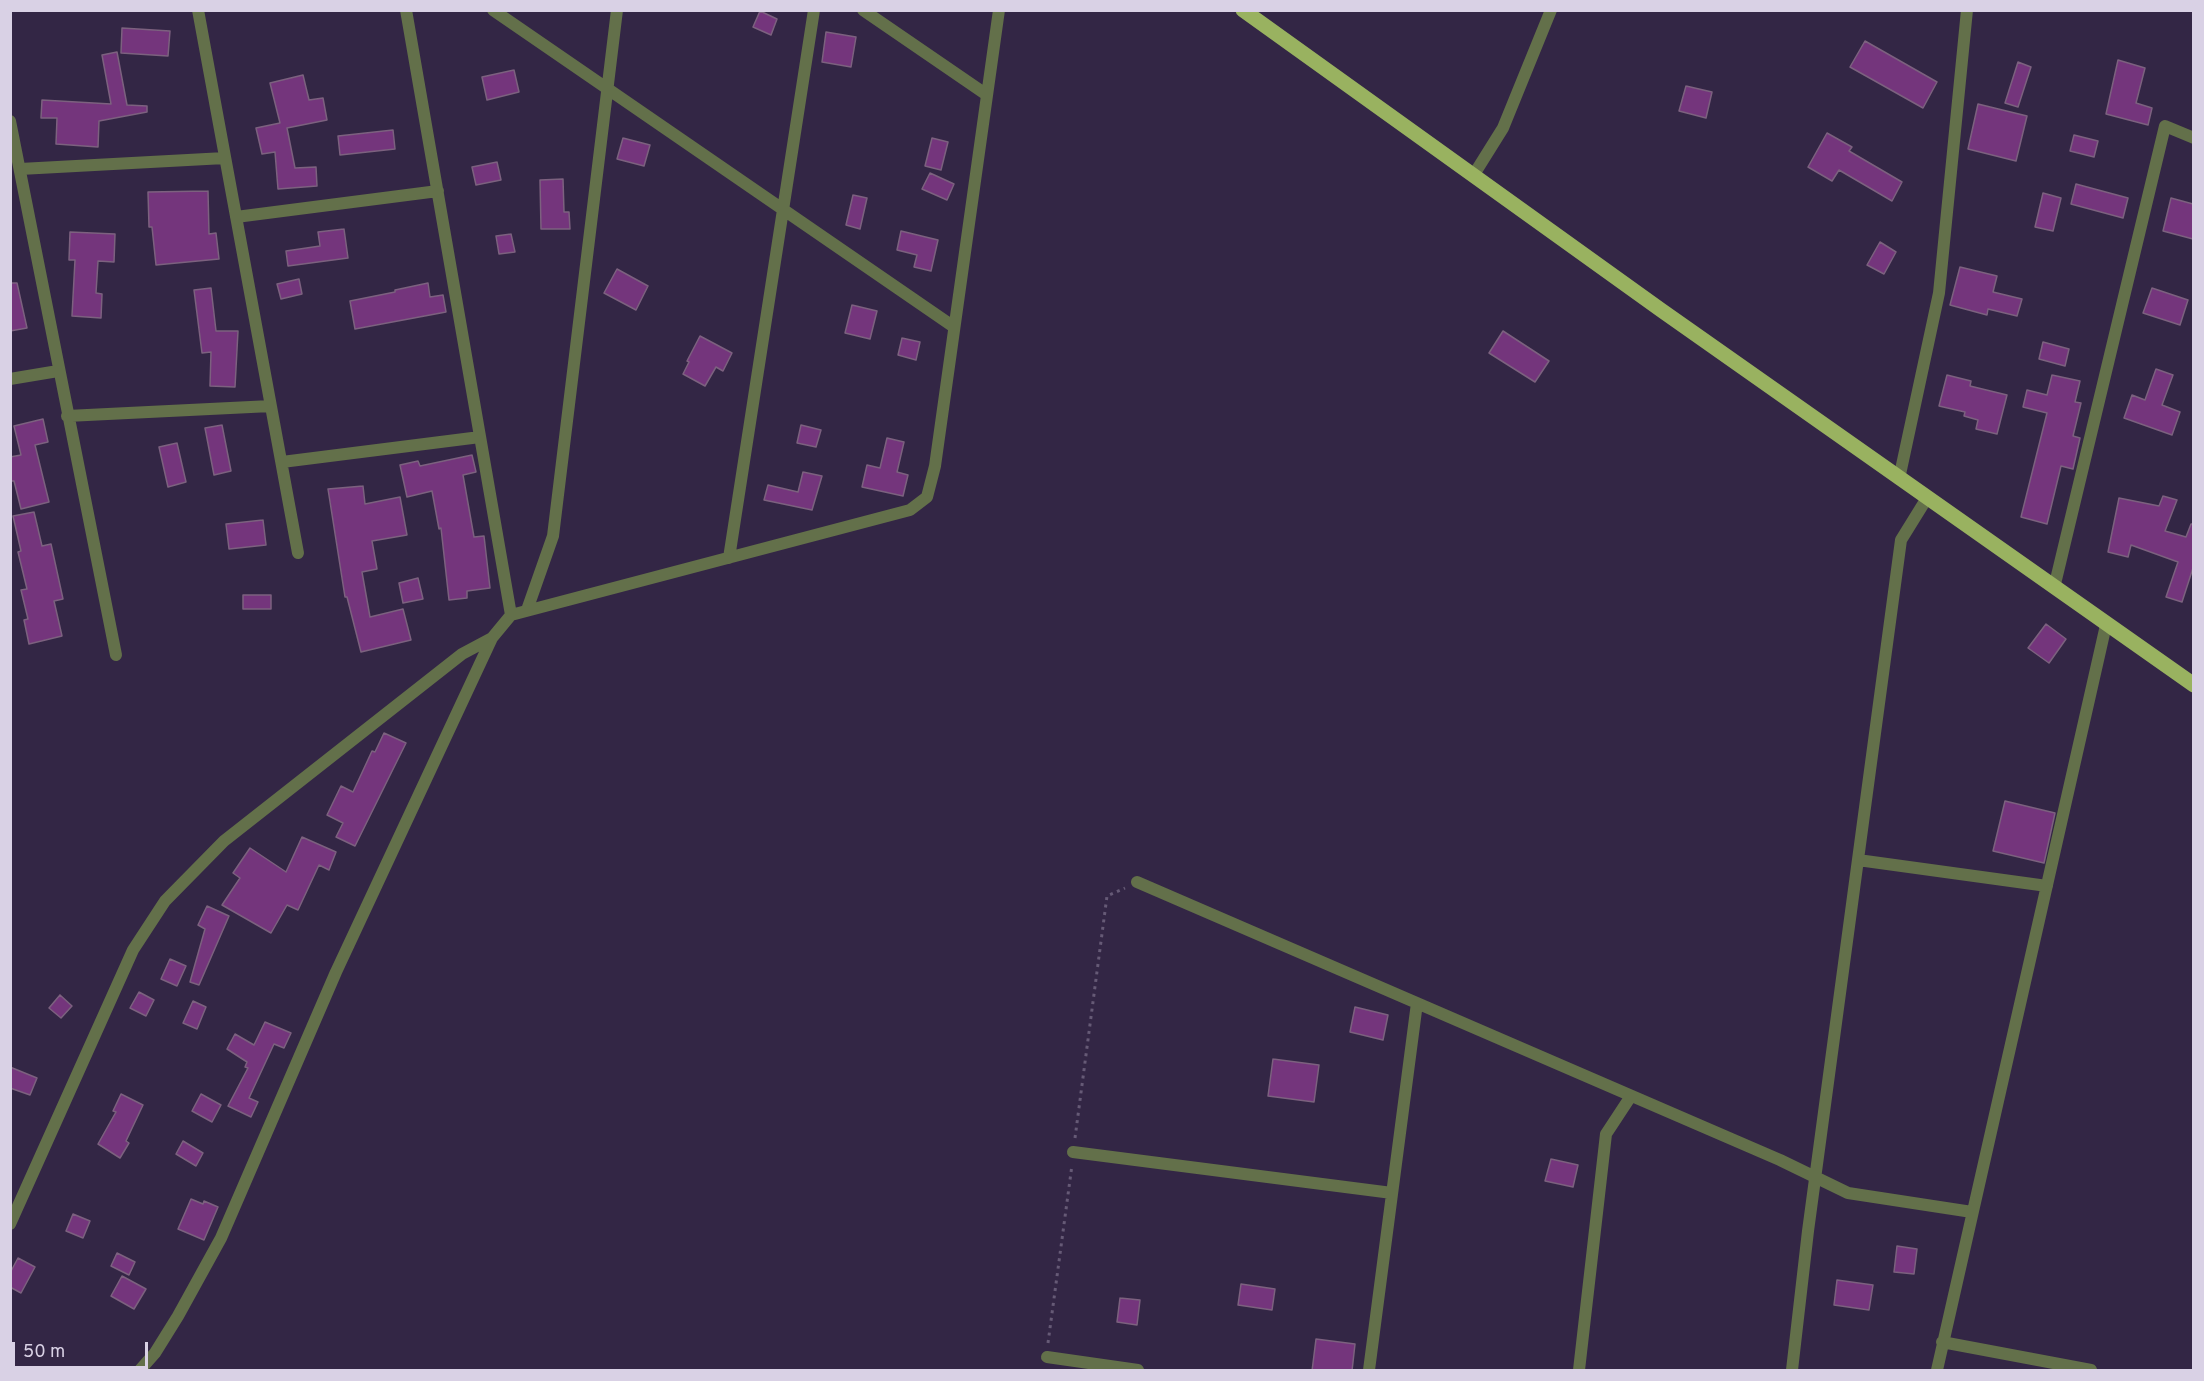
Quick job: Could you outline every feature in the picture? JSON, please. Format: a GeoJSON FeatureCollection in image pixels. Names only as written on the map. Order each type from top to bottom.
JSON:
{"type":"FeatureCollection","features":[{"type":"Feature","properties":{"kind":"main road"},"geometry":{"type":"LineString","coordinates":[[1243,10],[1899,479],[2193,685]]}},
{"type":"Feature","properties":{"kind":"street"},"geometry":{"type":"LineString","coordinates":[[198,10],[298,553]]}},
{"type":"Feature","properties":{"kind":"street"},"geometry":{"type":"LineString","coordinates":[[406,10],[511,615]]}},
{"type":"Feature","properties":{"kind":"street"},"geometry":{"type":"LineString","coordinates":[[494,10],[954,327]]}},
{"type":"Feature","properties":{"kind":"street"},"geometry":{"type":"LineString","coordinates":[[527,610],[553,536],[617,10]]}},
{"type":"Feature","properties":{"kind":"street"},"geometry":{"type":"LineString","coordinates":[[729,558],[814,10]]}},
{"type":"Feature","properties":{"kind":"street"},"geometry":{"type":"LineString","coordinates":[[863,10],[987,95]]}},
{"type":"Feature","properties":{"kind":"street"},"geometry":{"type":"LineString","coordinates":[[140,1371],[155,1353],[178,1316],[221,1238],[336,972],[492,638],[511,615],[910,510],[927,497],[935,466],[999,10]]}},
{"type":"Feature","properties":{"kind":"street"},"geometry":{"type":"LineString","coordinates":[[1473,176],[1503,128],[1551,10]]}},
{"type":"Feature","properties":{"kind":"street"},"geometry":{"type":"LineString","coordinates":[[1899,479],[1939,293],[1967,10]]}},
{"type":"Feature","properties":{"kind":"street"},"geometry":{"type":"LineString","coordinates":[[10,121],[13,149],[20,169],[58,371],[116,655]]}},
{"type":"Feature","properties":{"kind":"street"},"geometry":{"type":"LineString","coordinates":[[2054,588],[2165,126],[2193,138]]}},
{"type":"Feature","properties":{"kind":"street"},"geometry":{"type":"LineString","coordinates":[[20,169],[225,158]]}},
{"type":"Feature","properties":{"kind":"street"},"geometry":{"type":"LineString","coordinates":[[236,217],[438,191]]}},
{"type":"Feature","properties":{"kind":"street"},"geometry":{"type":"LineString","coordinates":[[10,379],[58,371]]}},
{"type":"Feature","properties":{"kind":"street"},"geometry":{"type":"LineString","coordinates":[[67,416],[271,406]]}},
{"type":"Feature","properties":{"kind":"street"},"geometry":{"type":"LineString","coordinates":[[282,462],[480,437]]}},
{"type":"Feature","properties":{"kind":"street"},"geometry":{"type":"LineString","coordinates":[[1792,1371],[1815,1177],[1901,540],[1927,498]]}},
{"type":"Feature","properties":{"kind":"street"},"geometry":{"type":"LineString","coordinates":[[1937,1371],[2106,625]]}},
{"type":"Feature","properties":{"kind":"street"},"geometry":{"type":"LineString","coordinates":[[10,1224],[133,950],[165,901],[224,841],[462,654],[492,638]]}},
{"type":"Feature","properties":{"kind":"street"},"geometry":{"type":"LineString","coordinates":[[1858,860],[2047,886]]}},
{"type":"Feature","properties":{"kind":"street"},"geometry":{"type":"LineString","coordinates":[[1137,882],[1631,1096],[1848,1193],[1972,1212]]}},
{"type":"Feature","properties":{"kind":"street"},"geometry":{"type":"LineString","coordinates":[[1369,1371],[1417,1003]]}},
{"type":"Feature","properties":{"kind":"street"},"geometry":{"type":"LineString","coordinates":[[1579,1371],[1606,1134],[1631,1096]]}},
{"type":"Feature","properties":{"kind":"street"},"geometry":{"type":"LineString","coordinates":[[1073,1152],[1392,1193]]}},
{"type":"Feature","properties":{"kind":"street"},"geometry":{"type":"LineString","coordinates":[[1942,1342],[2091,1371]]}},
{"type":"Feature","properties":{"kind":"street"},"geometry":{"type":"LineString","coordinates":[[1047,1357],[1138,1371]]}},
{"type":"Feature","properties":{"kind":"path"},"geometry":{"type":"LineString","coordinates":[[1047,1357],[1107,896],[1137,882]]}},
{"type":"Feature","properties":{"kind":"building"},"geometry":{"type":"Polygon","coordinates":[[[760,11],[777,19],[771,35],[753,27],[760,11]]]}},
{"type":"Feature","properties":{"kind":"building"},"geometry":{"type":"Polygon","coordinates":[[[122,28],[170,31],[168,56],[121,53],[122,28]]]}},
{"type":"Feature","properties":{"kind":"building"},"geometry":{"type":"Polygon","coordinates":[[[826,32],[856,37],[851,67],[822,62],[826,32]]]}},
{"type":"Feature","properties":{"kind":"building"},"geometry":{"type":"Polygon","coordinates":[[[1865,41],[1937,82],[1923,108],[1850,67],[1865,41]]]}},
{"type":"Feature","properties":{"kind":"building"},"geometry":{"type":"Polygon","coordinates":[[[117,52],[127,105],[147,106],[147,112],[99,121],[98,147],[56,144],[57,118],[41,118],[42,100],[111,104],[102,55],[117,52]]]}},
{"type":"Feature","properties":{"kind":"building"},"geometry":{"type":"Polygon","coordinates":[[[2118,60],[2145,68],[2136,103],[2152,108],[2148,125],[2106,114],[2118,60]]]}},
{"type":"Feature","properties":{"kind":"building"},"geometry":{"type":"Polygon","coordinates":[[[2018,62],[2031,67],[2018,107],[2005,103],[2018,62]]]}},
{"type":"Feature","properties":{"kind":"building"},"geometry":{"type":"Polygon","coordinates":[[[514,70],[519,92],[487,100],[482,77],[514,70]]]}},
{"type":"Feature","properties":{"kind":"building"},"geometry":{"type":"Polygon","coordinates":[[[303,75],[309,100],[323,98],[327,120],[287,128],[295,168],[316,167],[317,186],[278,189],[275,152],[262,154],[256,128],[280,123],[270,83],[303,75]]]}},
{"type":"Feature","properties":{"kind":"building"},"geometry":{"type":"Polygon","coordinates":[[[1686,86],[1712,92],[1706,118],[1679,111],[1686,86]]]}},
{"type":"Feature","properties":{"kind":"building"},"geometry":{"type":"Polygon","coordinates":[[[1978,104],[2027,116],[2016,161],[1968,149],[1978,104]]]}},
{"type":"Feature","properties":{"kind":"building"},"geometry":{"type":"Polygon","coordinates":[[[393,130],[395,149],[340,155],[338,136],[393,130]]]}},
{"type":"Feature","properties":{"kind":"building"},"geometry":{"type":"Polygon","coordinates":[[[1827,133],[1852,147],[1849,151],[1902,182],[1892,201],[1839,170],[1832,181],[1808,167],[1827,133]]]}},
{"type":"Feature","properties":{"kind":"building"},"geometry":{"type":"Polygon","coordinates":[[[2074,135],[2098,141],[2094,157],[2070,151],[2074,135]]]}},
{"type":"Feature","properties":{"kind":"building"},"geometry":{"type":"Polygon","coordinates":[[[623,138],[650,145],[644,166],[617,159],[623,138]]]}},
{"type":"Feature","properties":{"kind":"building"},"geometry":{"type":"Polygon","coordinates":[[[932,138],[948,142],[941,170],[925,166],[932,138]]]}},
{"type":"Feature","properties":{"kind":"building"},"geometry":{"type":"Polygon","coordinates":[[[497,162],[501,180],[476,185],[472,167],[497,162]]]}},
{"type":"Feature","properties":{"kind":"building"},"geometry":{"type":"Polygon","coordinates":[[[930,173],[954,184],[947,200],[922,189],[930,173]]]}},
{"type":"Feature","properties":{"kind":"building"},"geometry":{"type":"Polygon","coordinates":[[[563,179],[564,212],[569,212],[570,229],[541,229],[540,180],[563,179]]]}},
{"type":"Feature","properties":{"kind":"building"},"geometry":{"type":"Polygon","coordinates":[[[2076,184],[2128,198],[2123,218],[2071,204],[2076,184]]]}},
{"type":"Feature","properties":{"kind":"building"},"geometry":{"type":"Polygon","coordinates":[[[208,191],[209,234],[216,233],[219,259],[156,265],[152,227],[149,227],[148,192],[208,191]]]}},
{"type":"Feature","properties":{"kind":"building"},"geometry":{"type":"Polygon","coordinates":[[[2043,193],[2061,198],[2053,231],[2035,227],[2043,193]]]}},
{"type":"Feature","properties":{"kind":"building"},"geometry":{"type":"Polygon","coordinates":[[[853,195],[867,198],[860,229],[846,225],[853,195]]]}},
{"type":"Feature","properties":{"kind":"building"},"geometry":{"type":"Polygon","coordinates":[[[2171,198],[2193,204],[2193,239],[2163,231],[2171,198]]]}},
{"type":"Feature","properties":{"kind":"building"},"geometry":{"type":"Polygon","coordinates":[[[344,229],[348,258],[288,266],[286,251],[320,246],[318,232],[344,229]]]}},
{"type":"Feature","properties":{"kind":"building"},"geometry":{"type":"Polygon","coordinates":[[[901,231],[938,240],[931,271],[914,267],[917,255],[897,250],[901,231]]]}},
{"type":"Feature","properties":{"kind":"building"},"geometry":{"type":"Polygon","coordinates":[[[70,232],[115,234],[114,262],[98,261],[96,293],[102,294],[101,318],[72,316],[75,260],[69,260],[70,232]]]}},
{"type":"Feature","properties":{"kind":"building"},"geometry":{"type":"Polygon","coordinates":[[[511,234],[515,252],[499,254],[496,236],[511,234]]]}},
{"type":"Feature","properties":{"kind":"building"},"geometry":{"type":"Polygon","coordinates":[[[1880,242],[1896,252],[1884,274],[1867,265],[1880,242]]]}},
{"type":"Feature","properties":{"kind":"building"},"geometry":{"type":"Polygon","coordinates":[[[1960,267],[1997,276],[1993,292],[2022,299],[2017,316],[1988,309],[1987,315],[1950,305],[1960,267]]]}},
{"type":"Feature","properties":{"kind":"building"},"geometry":{"type":"Polygon","coordinates":[[[617,269],[648,286],[636,310],[604,293],[617,269]]]}},
{"type":"Feature","properties":{"kind":"building"},"geometry":{"type":"Polygon","coordinates":[[[299,279],[302,294],[281,299],[277,284],[299,279]]]}},
{"type":"Feature","properties":{"kind":"building"},"geometry":{"type":"Polygon","coordinates":[[[10,283],[17,283],[27,328],[10,331],[10,283]]]}},
{"type":"Feature","properties":{"kind":"building"},"geometry":{"type":"Polygon","coordinates":[[[428,283],[430,297],[443,295],[446,312],[355,329],[350,301],[428,283]]]}},
{"type":"Feature","properties":{"kind":"building"},"geometry":{"type":"Polygon","coordinates":[[[211,288],[216,331],[238,331],[235,387],[210,386],[211,352],[202,353],[194,290],[211,288]]]}},
{"type":"Feature","properties":{"kind":"building"},"geometry":{"type":"Polygon","coordinates":[[[2152,288],[2188,300],[2180,325],[2143,313],[2152,288]]]}},
{"type":"Feature","properties":{"kind":"building"},"geometry":{"type":"Polygon","coordinates":[[[852,305],[877,311],[870,339],[845,333],[852,305]]]}},
{"type":"Feature","properties":{"kind":"building"},"geometry":{"type":"Polygon","coordinates":[[[1503,331],[1549,361],[1535,382],[1489,353],[1503,331]]]}},
{"type":"Feature","properties":{"kind":"building"},"geometry":{"type":"Polygon","coordinates":[[[700,336],[732,353],[723,371],[716,367],[705,386],[683,374],[700,336]]]}},
{"type":"Feature","properties":{"kind":"building"},"geometry":{"type":"Polygon","coordinates":[[[902,338],[920,342],[916,360],[898,355],[902,338]]]}},
{"type":"Feature","properties":{"kind":"building"},"geometry":{"type":"Polygon","coordinates":[[[2043,342],[2069,349],[2065,366],[2039,359],[2043,342]]]}},
{"type":"Feature","properties":{"kind":"building"},"geometry":{"type":"Polygon","coordinates":[[[2156,369],[2173,375],[2162,405],[2180,412],[2172,435],[2124,418],[2132,395],[2145,400],[2156,369]]]}},
{"type":"Feature","properties":{"kind":"building"},"geometry":{"type":"Polygon","coordinates":[[[1947,375],[1971,381],[1970,386],[2007,395],[1997,434],[1976,429],[1978,420],[1964,416],[1965,412],[1939,406],[1947,375]]]}},
{"type":"Feature","properties":{"kind":"building"},"geometry":{"type":"Polygon","coordinates":[[[2052,375],[2080,381],[2075,402],[2081,403],[2073,436],[2080,438],[2073,469],[2061,466],[2047,524],[2021,517],[2047,413],[2023,407],[2027,390],[2047,395],[2052,375]]]}},
{"type":"Feature","properties":{"kind":"building"},"geometry":{"type":"Polygon","coordinates":[[[43,419],[48,442],[35,445],[49,502],[21,509],[14,481],[10,481],[10,457],[21,455],[14,426],[43,419]]]}},
{"type":"Feature","properties":{"kind":"building"},"geometry":{"type":"Polygon","coordinates":[[[222,425],[231,471],[214,475],[205,428],[222,425]]]}},
{"type":"Feature","properties":{"kind":"building"},"geometry":{"type":"Polygon","coordinates":[[[801,425],[821,430],[816,447],[797,443],[801,425]]]}},
{"type":"Feature","properties":{"kind":"building"},"geometry":{"type":"Polygon","coordinates":[[[887,438],[904,442],[897,472],[908,475],[903,496],[862,487],[867,465],[880,468],[887,438]]]}},
{"type":"Feature","properties":{"kind":"building"},"geometry":{"type":"Polygon","coordinates":[[[177,443],[186,482],[168,487],[159,447],[177,443]]]}},
{"type":"Feature","properties":{"kind":"building"},"geometry":{"type":"Polygon","coordinates":[[[472,455],[476,472],[463,475],[474,537],[484,536],[490,588],[467,591],[467,598],[449,600],[441,528],[439,529],[432,491],[407,497],[400,465],[418,461],[420,466],[472,455]]]}},
{"type":"Feature","properties":{"kind":"building"},"geometry":{"type":"Polygon","coordinates":[[[803,472],[822,476],[812,510],[764,500],[768,485],[798,492],[803,472]]]}},
{"type":"Feature","properties":{"kind":"building"},"geometry":{"type":"Polygon","coordinates":[[[363,486],[365,504],[400,497],[407,535],[372,541],[377,569],[362,572],[370,617],[403,609],[411,640],[361,652],[347,597],[345,597],[328,489],[363,486]]]}},
{"type":"Feature","properties":{"kind":"building"},"geometry":{"type":"Polygon","coordinates":[[[2163,496],[2177,500],[2165,531],[2186,537],[2193,524],[2193,568],[2182,602],[2166,597],[2178,562],[2131,545],[2128,557],[2108,552],[2119,498],[2159,506],[2163,496]]]}},
{"type":"Feature","properties":{"kind":"building"},"geometry":{"type":"Polygon","coordinates":[[[34,512],[42,546],[51,544],[63,599],[54,601],[62,636],[29,644],[24,620],[28,619],[21,590],[27,589],[18,552],[21,551],[13,516],[34,512]]]}},
{"type":"Feature","properties":{"kind":"building"},"geometry":{"type":"Polygon","coordinates":[[[263,520],[266,545],[229,549],[226,524],[263,520]]]}},
{"type":"Feature","properties":{"kind":"building"},"geometry":{"type":"Polygon","coordinates":[[[418,578],[423,599],[403,603],[399,583],[418,578]]]}},
{"type":"Feature","properties":{"kind":"building"},"geometry":{"type":"Polygon","coordinates":[[[243,595],[271,595],[271,609],[243,609],[243,595]]]}},
{"type":"Feature","properties":{"kind":"building"},"geometry":{"type":"Polygon","coordinates":[[[2046,624],[2066,639],[2049,663],[2028,648],[2046,624]]]}},
{"type":"Feature","properties":{"kind":"building"},"geometry":{"type":"Polygon","coordinates":[[[384,733],[406,743],[355,846],[336,837],[343,823],[327,815],[341,786],[353,792],[372,751],[375,752],[384,733]]]}},
{"type":"Feature","properties":{"kind":"building"},"geometry":{"type":"Polygon","coordinates":[[[2005,801],[2055,813],[2044,863],[1993,851],[2005,801]]]}},
{"type":"Feature","properties":{"kind":"building"},"geometry":{"type":"Polygon","coordinates":[[[302,837],[336,852],[329,870],[319,865],[298,910],[287,905],[271,933],[222,905],[240,878],[233,873],[250,848],[286,872],[302,837]]]}},
{"type":"Feature","properties":{"kind":"building"},"geometry":{"type":"Polygon","coordinates":[[[207,906],[229,916],[199,985],[190,982],[205,929],[198,925],[207,906]]]}},
{"type":"Feature","properties":{"kind":"building"},"geometry":{"type":"Polygon","coordinates":[[[170,959],[186,966],[177,986],[161,979],[170,959]]]}},
{"type":"Feature","properties":{"kind":"building"},"geometry":{"type":"Polygon","coordinates":[[[139,992],[154,1000],[146,1016],[130,1008],[139,992]]]}},
{"type":"Feature","properties":{"kind":"building"},"geometry":{"type":"Polygon","coordinates":[[[60,995],[72,1006],[61,1018],[49,1008],[60,995]]]}},
{"type":"Feature","properties":{"kind":"building"},"geometry":{"type":"Polygon","coordinates":[[[193,1001],[206,1007],[197,1029],[183,1023],[193,1001]]]}},
{"type":"Feature","properties":{"kind":"building"},"geometry":{"type":"Polygon","coordinates":[[[1355,1007],[1388,1015],[1383,1040],[1350,1032],[1355,1007]]]}},
{"type":"Feature","properties":{"kind":"building"},"geometry":{"type":"Polygon","coordinates":[[[265,1022],[291,1033],[284,1048],[274,1044],[249,1098],[258,1102],[251,1117],[228,1106],[248,1068],[245,1067],[247,1062],[227,1049],[235,1034],[254,1045],[265,1022]]]}},
{"type":"Feature","properties":{"kind":"building"},"geometry":{"type":"Polygon","coordinates":[[[1273,1059],[1319,1065],[1314,1102],[1268,1096],[1273,1059]]]}},
{"type":"Feature","properties":{"kind":"building"},"geometry":{"type":"Polygon","coordinates":[[[10,1067],[37,1078],[30,1095],[10,1088],[10,1067]]]}},
{"type":"Feature","properties":{"kind":"building"},"geometry":{"type":"Polygon","coordinates":[[[121,1094],[143,1105],[126,1141],[129,1143],[120,1158],[98,1144],[116,1112],[113,1111],[121,1094]]]}},
{"type":"Feature","properties":{"kind":"building"},"geometry":{"type":"Polygon","coordinates":[[[201,1094],[221,1105],[212,1122],[192,1111],[201,1094]]]}},
{"type":"Feature","properties":{"kind":"building"},"geometry":{"type":"Polygon","coordinates":[[[183,1141],[203,1153],[196,1166],[176,1154],[183,1141]]]}},
{"type":"Feature","properties":{"kind":"building"},"geometry":{"type":"Polygon","coordinates":[[[1551,1159],[1578,1165],[1573,1187],[1545,1181],[1551,1159]]]}},
{"type":"Feature","properties":{"kind":"building"},"geometry":{"type":"Polygon","coordinates":[[[191,1199],[218,1207],[204,1240],[178,1229],[191,1199]]]}},
{"type":"Feature","properties":{"kind":"building"},"geometry":{"type":"Polygon","coordinates":[[[73,1214],[90,1221],[83,1238],[66,1231],[73,1214]]]}},
{"type":"Feature","properties":{"kind":"building"},"geometry":{"type":"Polygon","coordinates":[[[1897,1246],[1917,1249],[1914,1274],[1894,1272],[1897,1246]]]}},
{"type":"Feature","properties":{"kind":"building"},"geometry":{"type":"Polygon","coordinates":[[[117,1253],[135,1262],[129,1275],[111,1266],[117,1253]]]}},
{"type":"Feature","properties":{"kind":"building"},"geometry":{"type":"Polygon","coordinates":[[[18,1258],[35,1267],[21,1293],[10,1287],[10,1273],[18,1258]]]}},
{"type":"Feature","properties":{"kind":"building"},"geometry":{"type":"Polygon","coordinates":[[[122,1276],[146,1289],[134,1309],[111,1296],[122,1276]]]}},
{"type":"Feature","properties":{"kind":"building"},"geometry":{"type":"Polygon","coordinates":[[[1837,1280],[1873,1285],[1869,1310],[1834,1305],[1837,1280]]]}},
{"type":"Feature","properties":{"kind":"building"},"geometry":{"type":"Polygon","coordinates":[[[1241,1284],[1275,1289],[1272,1310],[1238,1305],[1241,1284]]]}},
{"type":"Feature","properties":{"kind":"building"},"geometry":{"type":"Polygon","coordinates":[[[1120,1298],[1140,1300],[1137,1325],[1117,1322],[1120,1298]]]}},
{"type":"Feature","properties":{"kind":"building"},"geometry":{"type":"Polygon","coordinates":[[[1316,1339],[1355,1344],[1352,1371],[1312,1371],[1316,1339]]]}}]}
